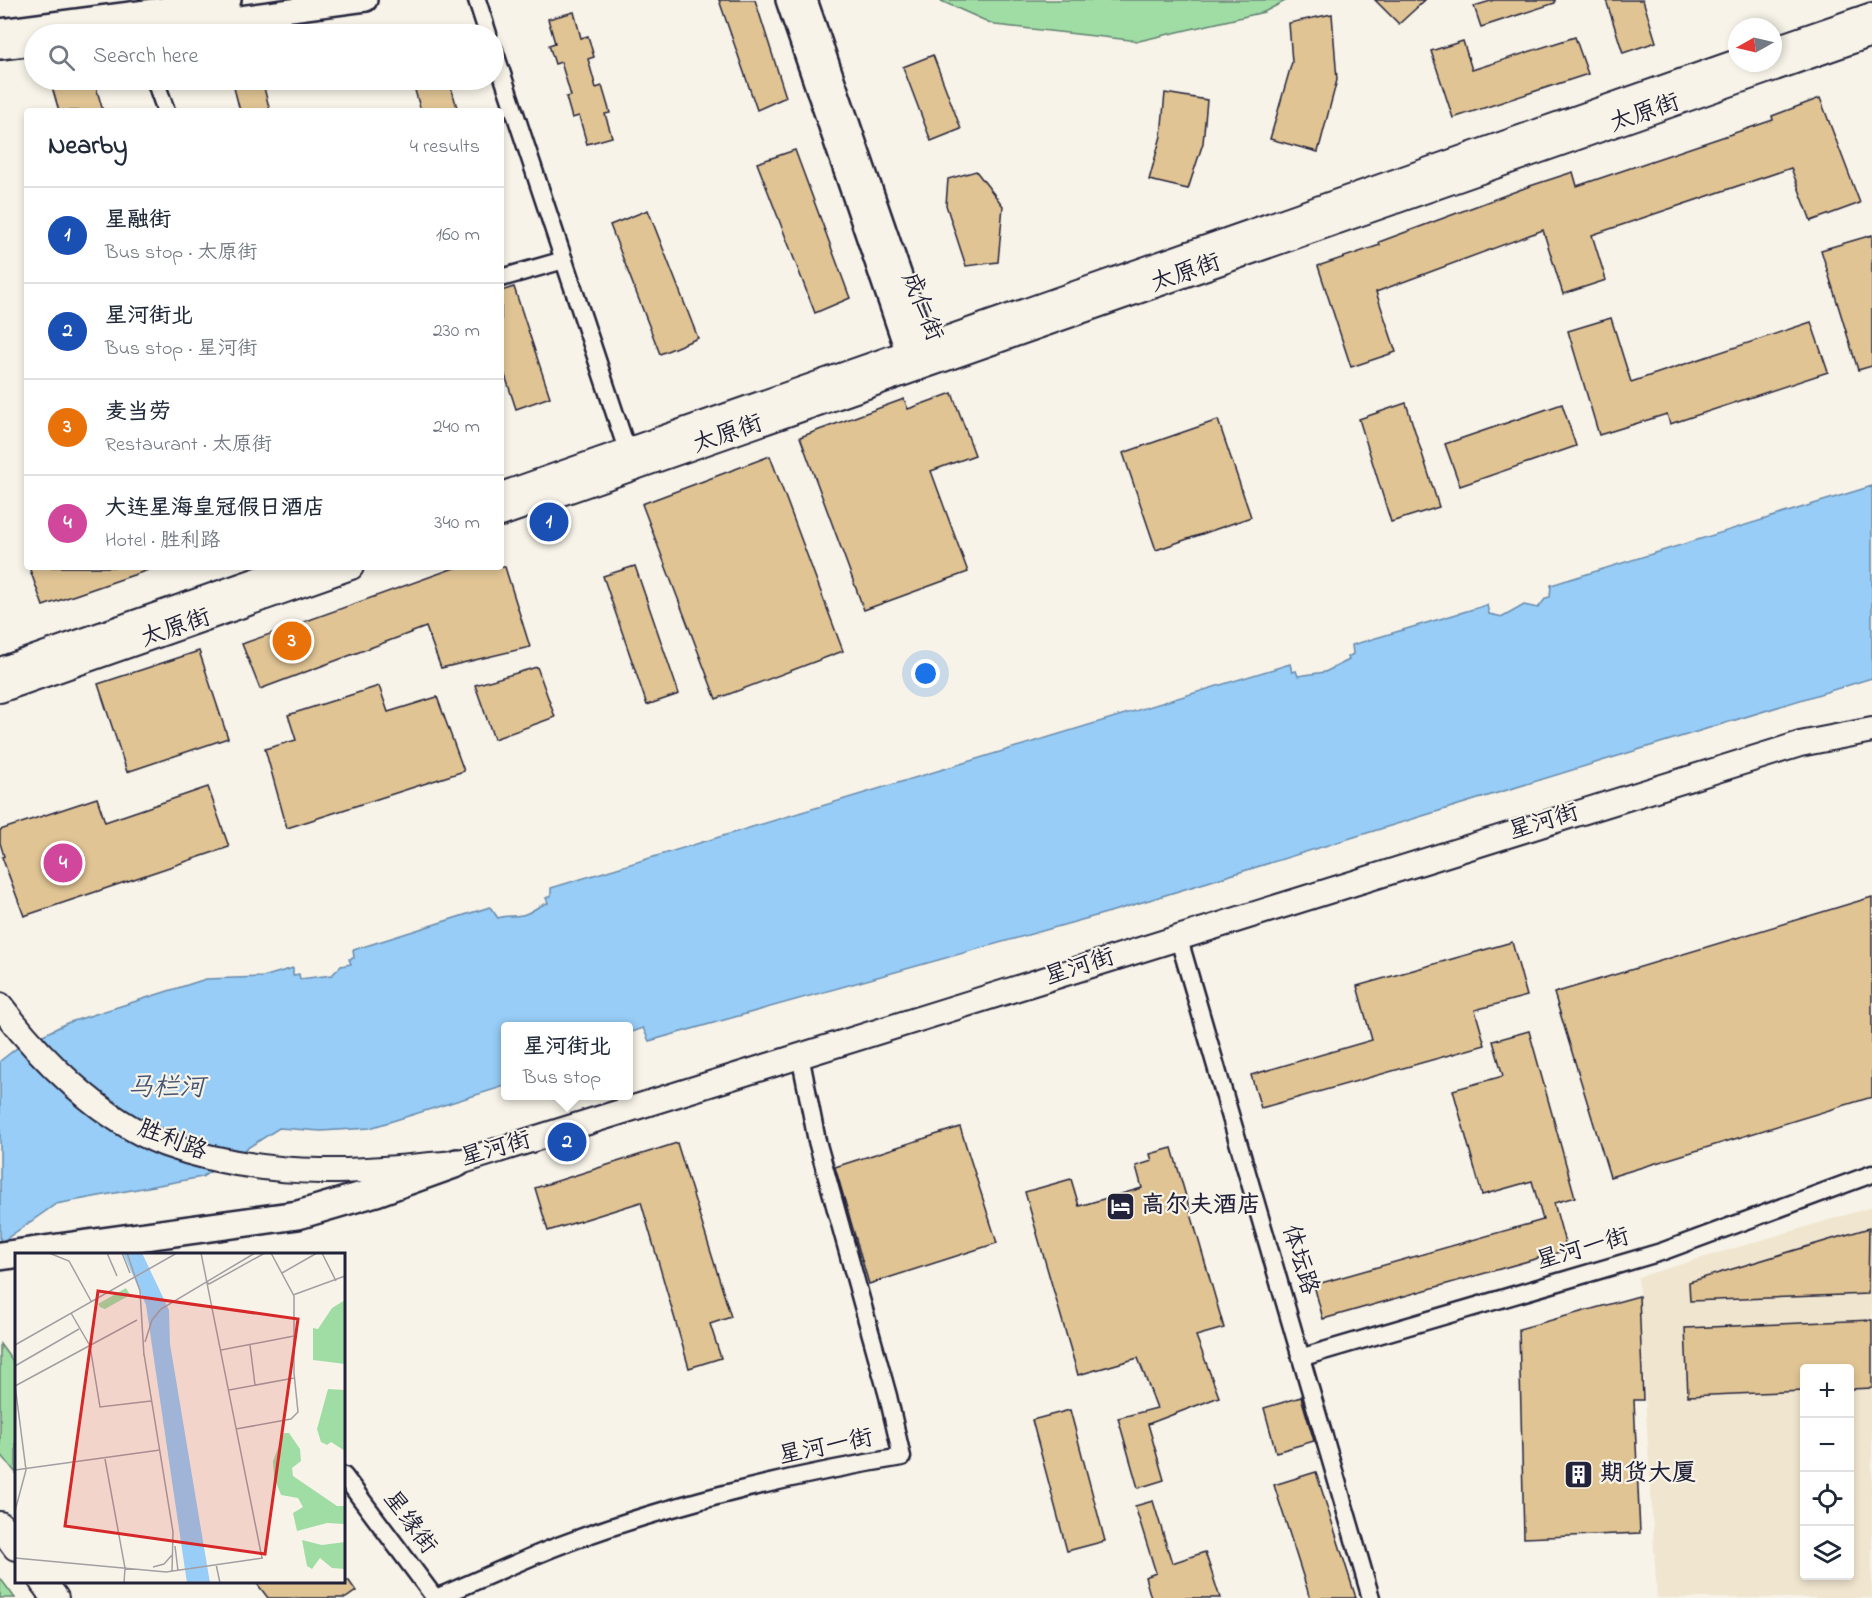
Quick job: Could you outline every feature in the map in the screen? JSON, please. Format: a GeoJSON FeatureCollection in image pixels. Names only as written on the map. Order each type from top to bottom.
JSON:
{"type":"FeatureCollection","features":[{"type":"Feature","properties":{"kind":"highway"},"geometry":{"type":"LineString","coordinates":[[22,1253],[298,1215],[376,1192],[458,1163]]}},
{"type":"Feature","properties":{"kind":"highway"},"geometry":{"type":"LineString","coordinates":[[0,1256],[15,1254]]}},
{"type":"Feature","properties":{"kind":"main road"},"geometry":{"type":"LineString","coordinates":[[1782,46],[1872,15]]}},
{"type":"Feature","properties":{"kind":"main road","name":"太原街"},"geometry":{"type":"LineString","coordinates":[[918,355],[1872,34]]}},
{"type":"Feature","properties":{"kind":"main road","name":"太原街"},"geometry":{"type":"LineString","coordinates":[[504,513],[631,459],[1728,65]]}},
{"type":"Feature","properties":{"kind":"main road","name":"太原街"},"geometry":{"type":"LineString","coordinates":[[504,494],[631,459]]}},
{"type":"Feature","properties":{"kind":"main road","name":"太原街"},"geometry":{"type":"LineString","coordinates":[[0,670],[286,570]]}},
{"type":"Feature","properties":{"kind":"main road","name":"太原街"},"geometry":{"type":"LineString","coordinates":[[0,690],[325,571]]}},
{"type":"Feature","properties":{"kind":"main road","name":"星河街"},"geometry":{"type":"LineString","coordinates":[[283,1169],[324,1171],[458,1163],[1178,936],[1800,744],[1872,730]]}},
{"type":"Feature","properties":{"kind":"main road","name":"胜利路"},"geometry":{"type":"LineString","coordinates":[[7,1013],[69,1080],[114,1116],[164,1143],[221,1160],[283,1169]]}},
{"type":"Feature","properties":{"kind":"main road"},"geometry":{"type":"LineString","coordinates":[[0,1525],[15,1546]]}},
{"type":"Feature","properties":{"kind":"main road"},"geometry":{"type":"LineString","coordinates":[[44,1583],[55,1598]]}},
{"type":"Feature","properties":{"kind":"street"},"geometry":{"type":"LineString","coordinates":[[144,24],[230,0]]}},
{"type":"Feature","properties":{"kind":"street"},"geometry":{"type":"LineString","coordinates":[[155,24],[366,0]]}},
{"type":"Feature","properties":{"kind":"street"},"geometry":{"type":"LineString","coordinates":[[477,0],[485,24]]}},
{"type":"Feature","properties":{"kind":"street","name":"成仁街"},"geometry":{"type":"LineString","coordinates":[[787,0],[918,355]]}},
{"type":"Feature","properties":{"kind":"street","name":"成仁街"},"geometry":{"type":"LineString","coordinates":[[806,0],[918,355]]}},
{"type":"Feature","properties":{"kind":"street"},"geometry":{"type":"LineString","coordinates":[[0,30],[24,29]]}},
{"type":"Feature","properties":{"kind":"street"},"geometry":{"type":"LineString","coordinates":[[0,48],[24,45]]}},
{"type":"Feature","properties":{"kind":"street"},"geometry":{"type":"LineString","coordinates":[[504,80],[631,459]]}},
{"type":"Feature","properties":{"kind":"street"},"geometry":{"type":"LineString","coordinates":[[159,90],[165,108]]}},
{"type":"Feature","properties":{"kind":"street"},"geometry":{"type":"LineString","coordinates":[[504,277],[564,260]]}},
{"type":"Feature","properties":{"kind":"street","name":"体坛路"},"geometry":{"type":"LineString","coordinates":[[1178,936],[1303,1357],[1371,1598]]}},
{"type":"Feature","properties":{"kind":"street","name":"星河一街"},"geometry":{"type":"LineString","coordinates":[[436,1598],[559,1546],[684,1506],[843,1467],[902,1457],[888,1396],[817,1141],[800,1055]]}},
{"type":"Feature","properties":{"kind":"street","name":"星河一街"},"geometry":{"type":"LineString","coordinates":[[1303,1357],[1661,1252],[1872,1174]]}},
{"type":"Feature","properties":{"kind":"street","name":"星缘街"},"geometry":{"type":"LineString","coordinates":[[345,1477],[436,1598]]}},
{"type":"Feature","properties":{"kind":"shaded area"},"geometry":{"type":"Polygon","coordinates":[[[1872,1207],[1872,1598],[1657,1598],[1638,1277],[1872,1207]]]}},
{"type":"Feature","properties":{"kind":"green space"},"geometry":{"type":"Polygon","coordinates":[[[939,0],[1287,0],[1264,12],[1139,41],[995,25],[939,0]]]}},
{"type":"Feature","properties":{"kind":"green space"},"geometry":{"type":"Polygon","coordinates":[[[0,1344],[15,1365],[15,1472],[0,1453],[0,1344]]]}},
{"type":"Feature","properties":{"kind":"green space"},"geometry":{"type":"Polygon","coordinates":[[[0,1578],[15,1598],[0,1598],[0,1578]]]}},
{"type":"Feature","properties":{"kind":"water","name":"马栏河"},"geometry":{"type":"Polygon","coordinates":[[[1872,486],[1872,678],[1110,912],[649,1041],[643,1028],[633,1032],[633,1022],[501,1022],[501,1087],[370,1128],[321,1131],[279,1128],[202,1177],[56,1204],[0,1243],[0,1061],[17,1048],[67,1023],[206,979],[263,977],[293,968],[293,975],[299,974],[300,979],[332,975],[341,966],[351,964],[349,959],[354,958],[353,950],[490,907],[498,918],[526,914],[548,903],[546,898],[551,896],[551,888],[1290,664],[1292,672],[1296,671],[1298,676],[1325,672],[1349,660],[1348,657],[1353,654],[1352,645],[1487,605],[1489,614],[1503,617],[1524,605],[1538,608],[1546,598],[1550,597],[1551,585],[1872,486]]]}},
{"type":"Feature","properties":{"kind":"building"},"geometry":{"type":"Polygon","coordinates":[[[719,0],[755,0],[786,97],[757,110],[719,0]]]}},
{"type":"Feature","properties":{"kind":"building"},"geometry":{"type":"Polygon","coordinates":[[[1375,0],[1425,0],[1399,24],[1375,0]]]}},
{"type":"Feature","properties":{"kind":"building"},"geometry":{"type":"Polygon","coordinates":[[[1494,0],[1555,0],[1555,3],[1481,27],[1474,6],[1494,0]]]}},
{"type":"Feature","properties":{"kind":"building"},"geometry":{"type":"Polygon","coordinates":[[[1606,0],[1643,0],[1656,42],[1623,53],[1606,0]]]}},
{"type":"Feature","properties":{"kind":"building"},"geometry":{"type":"Polygon","coordinates":[[[574,12],[581,38],[588,36],[594,57],[588,59],[596,88],[602,86],[610,113],[605,114],[612,137],[587,144],[579,116],[572,118],[566,97],[571,96],[561,62],[555,64],[549,45],[555,43],[548,19],[574,12]]]}},
{"type":"Feature","properties":{"kind":"building"},"geometry":{"type":"Polygon","coordinates":[[[1332,14],[1337,80],[1318,152],[1270,139],[1292,62],[1289,23],[1332,14]]]}},
{"type":"Feature","properties":{"kind":"building"},"geometry":{"type":"Polygon","coordinates":[[[1575,37],[1588,74],[1453,118],[1431,51],[1463,41],[1472,70],[1575,37]]]}},
{"type":"Feature","properties":{"kind":"building"},"geometry":{"type":"Polygon","coordinates":[[[933,55],[961,129],[931,141],[903,67],[933,55]]]}},
{"type":"Feature","properties":{"kind":"building"},"geometry":{"type":"Polygon","coordinates":[[[53,90],[97,90],[102,108],[58,108],[53,90]]]}},
{"type":"Feature","properties":{"kind":"building"},"geometry":{"type":"Polygon","coordinates":[[[235,90],[265,90],[269,108],[239,108],[235,90]]]}},
{"type":"Feature","properties":{"kind":"building"},"geometry":{"type":"Polygon","coordinates":[[[415,90],[452,90],[457,108],[420,108],[415,90]]]}},
{"type":"Feature","properties":{"kind":"building"},"geometry":{"type":"Polygon","coordinates":[[[1165,93],[1207,100],[1203,143],[1188,189],[1149,180],[1161,136],[1165,93]]]}},
{"type":"Feature","properties":{"kind":"building"},"geometry":{"type":"Polygon","coordinates":[[[1820,98],[1860,203],[1811,221],[1791,168],[1592,235],[1606,280],[1563,294],[1543,230],[1376,292],[1396,352],[1351,367],[1318,266],[1380,245],[1379,242],[1530,186],[1573,172],[1577,186],[1773,120],[1772,116],[1820,98]]]}},
{"type":"Feature","properties":{"kind":"building"},"geometry":{"type":"Polygon","coordinates":[[[795,150],[850,298],[815,313],[757,163],[795,150]]]}},
{"type":"Feature","properties":{"kind":"building"},"geometry":{"type":"Polygon","coordinates":[[[976,171],[1003,206],[998,262],[966,266],[946,205],[948,179],[976,171]]]}},
{"type":"Feature","properties":{"kind":"building"},"geometry":{"type":"Polygon","coordinates":[[[648,210],[698,338],[660,354],[610,225],[648,210]]]}},
{"type":"Feature","properties":{"kind":"building"},"geometry":{"type":"Polygon","coordinates":[[[1872,235],[1872,366],[1858,370],[1821,250],[1872,235]]]}},
{"type":"Feature","properties":{"kind":"building"},"geometry":{"type":"Polygon","coordinates":[[[514,287],[550,397],[516,409],[504,372],[504,290],[514,287]]]}},
{"type":"Feature","properties":{"kind":"building"},"geometry":{"type":"Polygon","coordinates":[[[1611,318],[1631,382],[1811,322],[1828,372],[1670,424],[1667,414],[1599,435],[1568,331],[1611,318]]]}},
{"type":"Feature","properties":{"kind":"building"},"geometry":{"type":"Polygon","coordinates":[[[952,393],[975,455],[931,471],[968,572],[864,610],[800,437],[904,399],[908,409],[952,393]]]}},
{"type":"Feature","properties":{"kind":"building"},"geometry":{"type":"Polygon","coordinates":[[[1406,403],[1439,507],[1391,522],[1359,419],[1406,403]]]}},
{"type":"Feature","properties":{"kind":"building"},"geometry":{"type":"Polygon","coordinates":[[[1562,404],[1576,446],[1460,486],[1445,444],[1562,404]]]}},
{"type":"Feature","properties":{"kind":"building"},"geometry":{"type":"Polygon","coordinates":[[[1218,420],[1251,517],[1156,550],[1123,453],[1218,420]]]}},
{"type":"Feature","properties":{"kind":"building"},"geometry":{"type":"Polygon","coordinates":[[[770,456],[843,651],[716,699],[642,504],[770,456]]]}},
{"type":"Feature","properties":{"kind":"building"},"geometry":{"type":"Polygon","coordinates":[[[635,566],[679,694],[647,705],[603,576],[635,566]]]}},
{"type":"Feature","properties":{"kind":"building"},"geometry":{"type":"Polygon","coordinates":[[[505,567],[530,647],[441,668],[426,627],[260,689],[242,644],[449,570],[504,570],[505,567]]]}},
{"type":"Feature","properties":{"kind":"building"},"geometry":{"type":"Polygon","coordinates":[[[30,570],[148,570],[43,606],[30,570]]]}},
{"type":"Feature","properties":{"kind":"building"},"geometry":{"type":"Polygon","coordinates":[[[199,651],[228,738],[127,772],[98,684],[199,651]]]}},
{"type":"Feature","properties":{"kind":"building"},"geometry":{"type":"Polygon","coordinates":[[[537,667],[555,717],[494,739],[475,685],[537,667]]]}},
{"type":"Feature","properties":{"kind":"building"},"geometry":{"type":"Polygon","coordinates":[[[379,686],[388,712],[437,697],[464,771],[287,828],[265,749],[296,740],[288,715],[379,686]]]}},
{"type":"Feature","properties":{"kind":"building"},"geometry":{"type":"Polygon","coordinates":[[[208,787],[229,847],[24,916],[2,857],[4,856],[0,843],[0,830],[97,798],[105,822],[208,787]]]}},
{"type":"Feature","properties":{"kind":"building"},"geometry":{"type":"Polygon","coordinates":[[[1872,897],[1872,1097],[1610,1177],[1554,993],[1872,897]]]}},
{"type":"Feature","properties":{"kind":"building"},"geometry":{"type":"Polygon","coordinates":[[[1512,942],[1527,996],[1475,1010],[1485,1045],[1261,1108],[1251,1075],[1372,1040],[1357,986],[1512,942]]]}},
{"type":"Feature","properties":{"kind":"building"},"geometry":{"type":"Polygon","coordinates":[[[1529,1031],[1575,1197],[1554,1203],[1567,1250],[1323,1319],[1314,1285],[1543,1220],[1532,1181],[1482,1195],[1453,1090],[1503,1076],[1493,1041],[1529,1031]]]}},
{"type":"Feature","properties":{"kind":"building"},"geometry":{"type":"Polygon","coordinates":[[[960,1127],[997,1243],[869,1284],[835,1167],[960,1127]]]}},
{"type":"Feature","properties":{"kind":"building"},"geometry":{"type":"Polygon","coordinates":[[[677,1143],[731,1317],[710,1324],[721,1358],[689,1368],[641,1202],[548,1231],[535,1188],[677,1143]]]}},
{"type":"Feature","properties":{"kind":"building"},"geometry":{"type":"Polygon","coordinates":[[[1172,1148],[1224,1328],[1196,1336],[1219,1397],[1148,1424],[1164,1480],[1138,1488],[1118,1418],[1157,1408],[1138,1358],[1078,1375],[1025,1192],[1071,1179],[1079,1206],[1142,1188],[1136,1166],[1152,1161],[1150,1154],[1172,1148]]]}},
{"type":"Feature","properties":{"kind":"building"},"geometry":{"type":"Polygon","coordinates":[[[1869,1228],[1868,1294],[1690,1301],[1689,1282],[1869,1228]]]}},
{"type":"Feature","properties":{"kind":"building"},"geometry":{"type":"Polygon","coordinates":[[[1639,1296],[1643,1400],[1634,1400],[1640,1533],[1524,1538],[1519,1329],[1639,1296]]]}},
{"type":"Feature","properties":{"kind":"building"},"geometry":{"type":"Polygon","coordinates":[[[1872,1320],[1872,1388],[1854,1389],[1854,1364],[1800,1364],[1800,1391],[1688,1396],[1685,1328],[1872,1320]]]}},
{"type":"Feature","properties":{"kind":"building"},"geometry":{"type":"Polygon","coordinates":[[[1301,1397],[1314,1441],[1276,1452],[1264,1408],[1301,1397]]]}},
{"type":"Feature","properties":{"kind":"building"},"geometry":{"type":"Polygon","coordinates":[[[1070,1410],[1105,1541],[1067,1551],[1032,1420],[1070,1410]]]}},
{"type":"Feature","properties":{"kind":"building"},"geometry":{"type":"Polygon","coordinates":[[[1316,1472],[1356,1598],[1310,1598],[1274,1485],[1316,1472]]]}},
{"type":"Feature","properties":{"kind":"building"},"geometry":{"type":"Polygon","coordinates":[[[1153,1501],[1172,1563],[1205,1552],[1220,1598],[1151,1598],[1145,1577],[1156,1573],[1135,1506],[1153,1501]]]}},
{"type":"Feature","properties":{"kind":"building"},"geometry":{"type":"Polygon","coordinates":[[[349,1581],[356,1591],[346,1598],[268,1598],[257,1583],[345,1583],[349,1581]]]}},
{"type":"Feature","properties":{"kind":"place","name":"星融街"},"geometry":{"type":"Point","coordinates":[549,522]}},
{"type":"Feature","properties":{"kind":"place","name":"麦当劳"},"geometry":{"type":"Point","coordinates":[292,641]}},
{"type":"Feature","properties":{"kind":"place","name":"大连星海皇冠假日酒店"},"geometry":{"type":"Point","coordinates":[63,863]}},
{"type":"Feature","properties":{"kind":"place","name":"星河街北"},"geometry":{"type":"Point","coordinates":[567,1142]}},
{"type":"Feature","properties":{"kind":"place","name":"高尔夫酒店"},"geometry":{"type":"Point","coordinates":[1120,1206]}},
{"type":"Feature","properties":{"kind":"place","name":"期货大厦"},"geometry":{"type":"Point","coordinates":[1579,1474]}}]}
